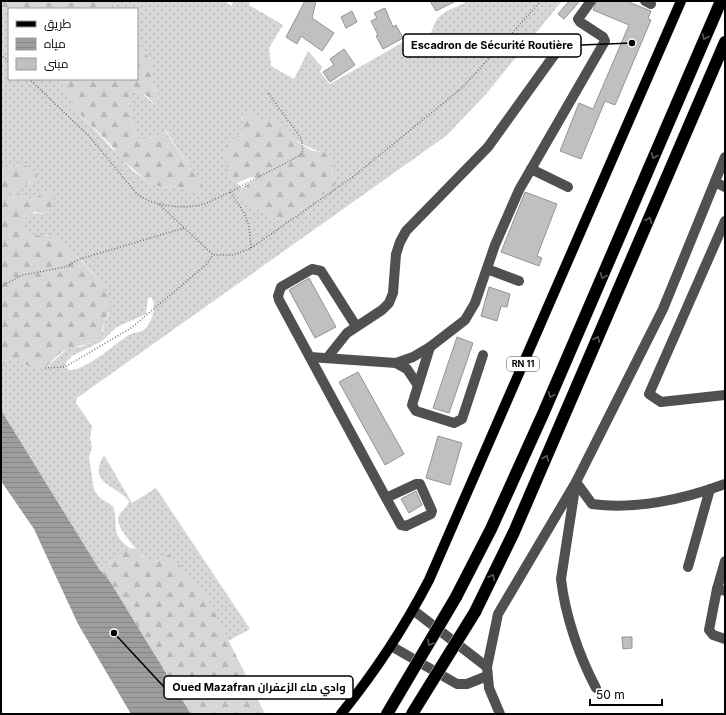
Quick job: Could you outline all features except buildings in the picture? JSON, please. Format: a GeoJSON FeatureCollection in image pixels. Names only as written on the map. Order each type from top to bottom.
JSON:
{"type":"FeatureCollection","features":[{"type":"Feature","properties":{"kind":"highway"},"geometry":{"type":"LineString","coordinates":[[387,714],[456,597],[491,529],[543,414],[721,1]]}},
{"type":"Feature","properties":{"kind":"highway"},"geometry":{"type":"LineString","coordinates":[[412,714],[475,612],[517,524],[725,42]]}},
{"type":"Feature","properties":{"kind":"main road","name":"RN 11"},"geometry":{"type":"LineString","coordinates":[[341,714],[363,687],[391,646],[413,610],[444,546],[681,1]]}},
{"type":"Feature","properties":{"kind":"street"},"geometry":{"type":"LineString","coordinates":[[310,357],[396,362],[413,357],[430,347],[464,320],[471,312],[506,216],[531,169],[605,41],[604,37],[578,20],[591,1]]}},
{"type":"Feature","properties":{"kind":"street"},"geometry":{"type":"LineString","coordinates":[[327,358],[343,337],[356,326],[382,310],[389,303],[393,294],[396,254],[406,231],[488,147],[560,47]]}},
{"type":"Feature","properties":{"kind":"street"},"geometry":{"type":"LineString","coordinates":[[500,714],[494,703],[487,671],[498,614],[576,482],[662,309],[725,157]]}},
{"type":"Feature","properties":{"kind":"street"},"geometry":{"type":"LineString","coordinates":[[531,169],[568,187]]}},
{"type":"Feature","properties":{"kind":"street"},"geometry":{"type":"LineString","coordinates":[[715,182],[725,187]]}},
{"type":"Feature","properties":{"kind":"street"},"geometry":{"type":"LineString","coordinates":[[725,221],[648,394],[661,402],[725,395]]}},
{"type":"Feature","properties":{"kind":"street"},"geometry":{"type":"LineString","coordinates":[[356,326],[321,271],[312,269],[281,287],[278,296],[279,300],[386,498],[401,525],[404,527],[431,514],[432,511],[420,484],[416,484],[386,498]]}},
{"type":"Feature","properties":{"kind":"street"},"geometry":{"type":"LineString","coordinates":[[487,269],[519,281]]}},
{"type":"Feature","properties":{"kind":"street"},"geometry":{"type":"LineString","coordinates":[[430,347],[412,402],[414,409],[450,422],[457,423],[462,419],[483,355]]}},
{"type":"Feature","properties":{"kind":"street"},"geometry":{"type":"LineString","coordinates":[[396,362],[407,369],[417,384]]}},
{"type":"Feature","properties":{"kind":"street"},"geometry":{"type":"LineString","coordinates":[[576,482],[592,504],[611,507],[685,498],[725,484]]}},
{"type":"Feature","properties":{"kind":"street"},"geometry":{"type":"LineString","coordinates":[[576,482],[561,579],[562,594],[589,675],[596,688]]}},
{"type":"Feature","properties":{"kind":"street"},"geometry":{"type":"LineString","coordinates":[[688,567],[710,490]]}},
{"type":"Feature","properties":{"kind":"street"},"geometry":{"type":"LineString","coordinates":[[725,562],[721,590],[709,630],[713,635],[725,639]]}},
{"type":"Feature","properties":{"kind":"street"},"geometry":{"type":"LineString","coordinates":[[413,610],[487,671]]}},
{"type":"Feature","properties":{"kind":"street"},"geometry":{"type":"LineString","coordinates":[[391,646],[457,684],[467,684],[487,671]]}},
{"type":"Feature","properties":{"kind":"path"},"geometry":{"type":"LineString","coordinates":[[159,204],[213,256],[233,255],[251,248],[354,176],[463,88],[540,1]]}},
{"type":"Feature","properties":{"kind":"path"},"geometry":{"type":"LineString","coordinates":[[30,80],[89,136],[137,194],[146,201],[170,206],[202,204],[230,192],[300,156],[303,151],[301,138],[268,93]]}},
{"type":"Feature","properties":{"kind":"path"},"geometry":{"type":"LineString","coordinates":[[230,192],[250,224],[251,248]]}},
{"type":"Feature","properties":{"kind":"path"},"geometry":{"type":"LineString","coordinates":[[1,286],[23,275],[47,269],[65,267],[80,259],[184,228]]}},
{"type":"Feature","properties":{"kind":"path"},"geometry":{"type":"LineString","coordinates":[[45,368],[65,367],[131,328],[207,264],[213,256]]}},
{"type":"Feature","properties":{"kind":"green space"},"geometry":{"type":"Polygon","coordinates":[[[1,1],[113,1],[113,8],[8,8],[8,13],[1,9],[1,1]]]}},
{"type":"Feature","properties":{"kind":"green space"},"geometry":{"type":"Polygon","coordinates":[[[113,1],[225,1],[231,6],[234,1],[250,1],[249,5],[283,25],[269,48],[271,66],[294,79],[308,51],[322,67],[320,72],[330,84],[407,40],[428,39],[436,21],[442,14],[467,1],[562,1],[486,94],[446,136],[77,398],[76,403],[92,426],[90,438],[92,447],[89,457],[94,490],[100,498],[113,506],[119,538],[130,548],[116,559],[99,569],[1,410],[1,369],[9,358],[18,359],[26,366],[37,365],[45,368],[66,350],[73,347],[81,347],[96,340],[103,331],[104,323],[109,314],[106,293],[93,273],[80,259],[48,235],[34,235],[21,228],[21,224],[30,213],[47,214],[46,191],[33,199],[23,196],[9,198],[5,193],[24,183],[31,183],[20,165],[8,167],[1,166],[1,9],[8,13],[8,80],[56,80],[63,85],[71,102],[81,115],[132,170],[148,182],[164,188],[173,186],[194,194],[195,175],[166,131],[160,135],[141,141],[135,135],[129,107],[132,92],[139,91],[155,105],[158,96],[151,79],[151,60],[140,47],[138,38],[138,8],[113,8],[113,1]],[[248,113],[242,118],[244,126],[242,134],[237,137],[221,154],[226,158],[230,175],[242,188],[241,195],[245,200],[262,212],[275,218],[288,219],[332,188],[335,179],[330,165],[332,155],[308,147],[295,139],[277,122],[260,120],[248,113]],[[151,297],[148,298],[146,314],[117,327],[102,341],[72,356],[66,362],[65,367],[69,370],[83,367],[129,335],[144,330],[151,321],[154,308],[151,297]]]}},
{"type":"Feature","properties":{"kind":"green space"},"geometry":{"type":"Polygon","coordinates":[[[138,38],[140,47],[151,60],[151,79],[158,96],[155,105],[148,97],[139,91],[132,92],[129,107],[135,135],[141,141],[160,135],[165,131],[195,175],[200,175],[203,188],[194,194],[173,186],[164,188],[148,182],[119,157],[111,145],[81,115],[71,102],[63,85],[56,80],[138,80],[138,38]]]}},
{"type":"Feature","properties":{"kind":"green space"},"geometry":{"type":"Polygon","coordinates":[[[248,113],[260,120],[271,118],[306,147],[311,150],[332,155],[332,173],[338,181],[332,188],[288,219],[275,218],[262,212],[245,200],[241,195],[242,188],[257,178],[251,177],[237,183],[229,176],[226,158],[221,154],[230,141],[242,134],[243,114],[248,113]]]}},
{"type":"Feature","properties":{"kind":"green space"},"geometry":{"type":"Polygon","coordinates":[[[20,165],[33,169],[37,177],[37,181],[25,183],[21,190],[17,192],[10,191],[6,193],[9,198],[23,196],[33,199],[46,191],[52,191],[54,201],[47,214],[36,212],[30,213],[21,224],[21,228],[31,234],[56,237],[97,278],[108,297],[110,308],[101,333],[94,341],[63,351],[45,368],[37,365],[27,366],[9,358],[1,369],[1,166],[8,167],[20,165]]]}},
{"type":"Feature","properties":{"kind":"green space"},"geometry":{"type":"Polygon","coordinates":[[[104,455],[132,503],[156,488],[250,629],[228,641],[210,603],[162,557],[157,562],[148,559],[143,556],[132,544],[124,534],[118,520],[119,515],[129,501],[101,478],[99,472],[104,455]]]}},
{"type":"Feature","properties":{"kind":"green space"},"geometry":{"type":"Polygon","coordinates":[[[130,548],[138,549],[143,557],[157,562],[165,555],[170,555],[193,580],[210,603],[265,714],[191,714],[109,580],[99,569],[116,559],[130,548]]]}},
{"type":"Feature","properties":{"kind":"water"},"geometry":{"type":"Polygon","coordinates":[[[1,410],[99,569],[109,580],[191,714],[131,714],[78,624],[34,529],[1,481],[1,410]]]}},
{"type":"Feature","properties":{"kind":"place","name":"Escadron de Sécurité Routière"},"geometry":{"type":"Point","coordinates":[632,43]}},
{"type":"Feature","properties":{"kind":"place","name":"Oued Mazafran وادي ماء الزعفران"},"geometry":{"type":"Point","coordinates":[114,633]}}]}
